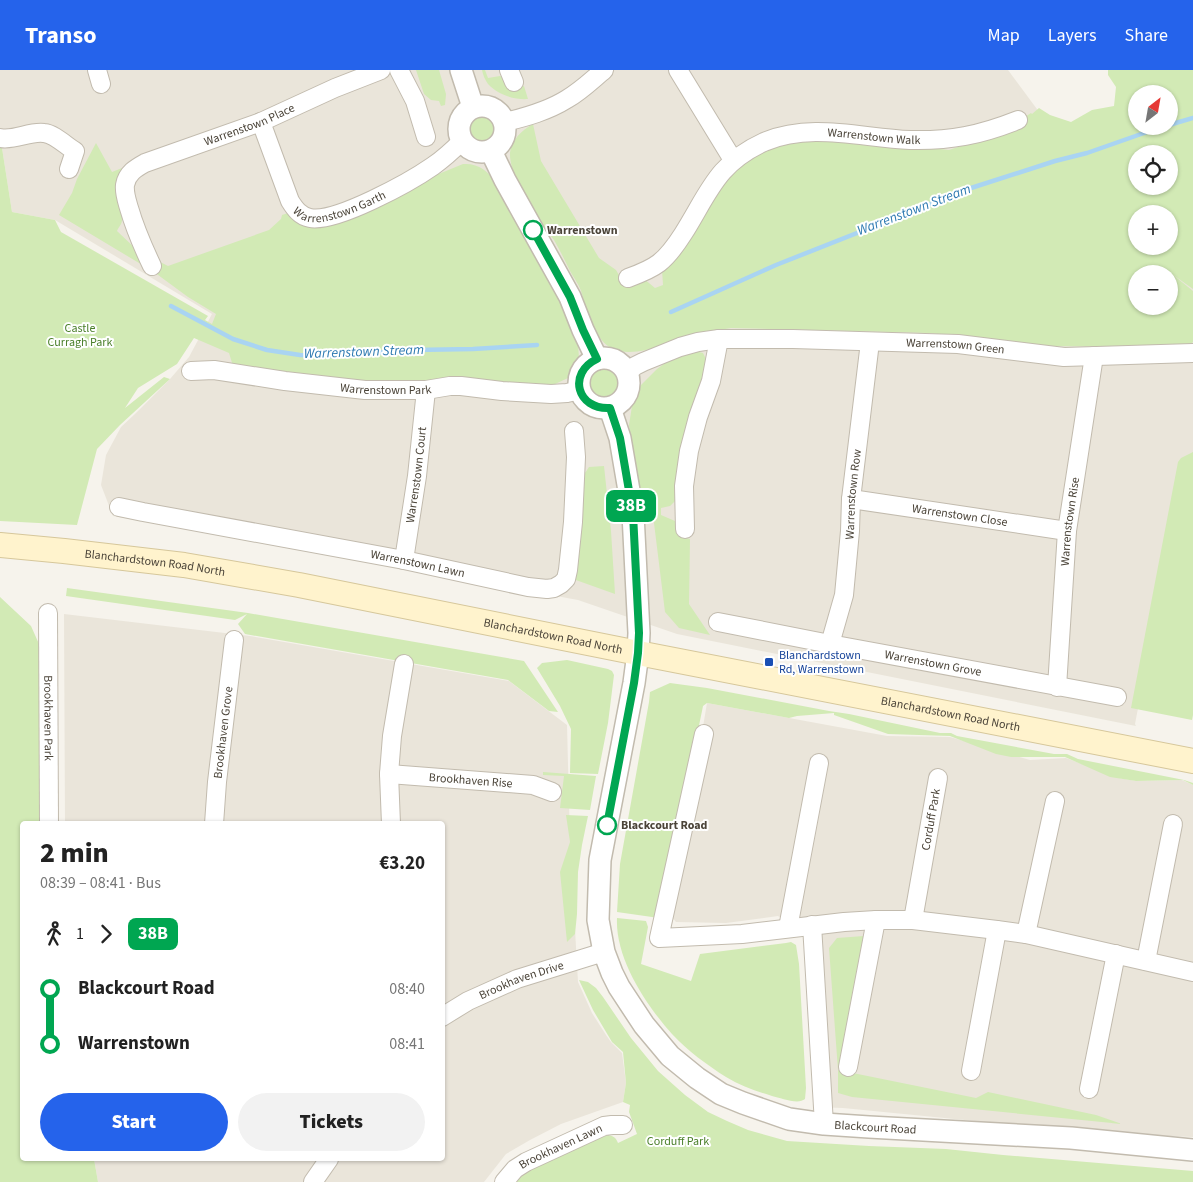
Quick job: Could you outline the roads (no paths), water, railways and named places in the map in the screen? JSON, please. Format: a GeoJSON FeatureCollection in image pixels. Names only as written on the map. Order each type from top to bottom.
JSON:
{"type":"FeatureCollection","features":[{"type":"Feature","properties":{"kind":"main road","name":"Blanchardstown Road North"},"geometry":{"type":"LineString","coordinates":[[0,545],[184,565],[299,585],[638,653],[1193,760]]}},
{"type":"Feature","properties":{"kind":"street","name":"Warrenstown Place"},"geometry":{"type":"LineString","coordinates":[[152,266],[136,231],[125,194],[127,178],[132,171],[145,163],[261,122],[335,88],[381,70]]}},
{"type":"Feature","properties":{"kind":"street"},"geometry":{"type":"LineString","coordinates":[[399,70],[415,101],[426,137]]}},
{"type":"Feature","properties":{"kind":"street"},"geometry":{"type":"LineString","coordinates":[[461,70],[473,108]]}},
{"type":"Feature","properties":{"kind":"street"},"geometry":{"type":"LineString","coordinates":[[505,122],[535,115],[566,100],[604,70]]}},
{"type":"Feature","properties":{"kind":"street"},"geometry":{"type":"LineString","coordinates":[[678,70],[733,160]]}},
{"type":"Feature","properties":{"kind":"street"},"geometry":{"type":"LineString","coordinates":[[489,106],[502,115],[505,122],[505,136],[497,148],[491,151],[478,152],[466,146],[462,141],[459,134],[459,126],[466,112],[473,108],[489,106]]}},
{"type":"Feature","properties":{"kind":"street","name":"Warrenstown Walk"},"geometry":{"type":"LineString","coordinates":[[628,278],[650,270],[669,254],[688,226],[711,185],[733,160],[763,143],[789,134],[812,131],[896,139],[933,140],[965,137],[1018,120]]}},
{"type":"Feature","properties":{"kind":"street","name":"Warrenstown Garth"},"geometry":{"type":"LineString","coordinates":[[261,122],[290,202],[302,216],[309,218],[328,217],[372,200],[400,186],[433,166],[462,141]]}},
{"type":"Feature","properties":{"kind":"street"},"geometry":{"type":"LineString","coordinates":[[0,138],[7,140],[43,133],[50,135],[75,152],[69,169]]}},
{"type":"Feature","properties":{"kind":"street"},"geometry":{"type":"LineString","coordinates":[[491,151],[570,297],[597,359]]}},
{"type":"Feature","properties":{"kind":"street"},"geometry":{"type":"LineString","coordinates":[[685,529],[684,486],[689,451],[698,417],[711,382],[719,339]]}},
{"type":"Feature","properties":{"kind":"street","name":"Warrenstown Green"},"geometry":{"type":"LineString","coordinates":[[627,373],[634,366],[680,347],[719,339],[958,344],[1064,357],[1193,353]]}},
{"type":"Feature","properties":{"kind":"street","name":"Warrenstown Row"},"geometry":{"type":"LineString","coordinates":[[830,644],[844,595],[851,499],[870,342]]}},
{"type":"Feature","properties":{"kind":"street","name":"Warrenstown Rise"},"geometry":{"type":"LineString","coordinates":[[1058,687],[1067,531],[1094,356]]}},
{"type":"Feature","properties":{"kind":"street"},"geometry":{"type":"LineString","coordinates":[[604,358],[618,362],[627,373],[628,390],[624,398],[610,408],[602,408],[588,403],[580,390],[580,374],[590,362],[597,359],[604,358]]}},
{"type":"Feature","properties":{"kind":"street","name":"Warrenstown Park"},"geometry":{"type":"LineString","coordinates":[[191,370],[214,370],[365,390],[426,390],[461,386],[551,394],[580,390]]}},
{"type":"Feature","properties":{"kind":"street","name":"Warrenstown Court"},"geometry":{"type":"LineString","coordinates":[[404,560],[417,476],[426,390]]}},
{"type":"Feature","properties":{"kind":"street","name":"Blackcourt Road"},"geometry":{"type":"LineString","coordinates":[[610,408],[620,438],[633,514],[639,633],[634,683],[600,860],[598,920],[604,952],[619,988],[644,1025],[670,1056],[696,1078],[721,1094],[789,1119],[824,1124],[1072,1138],[1193,1150]]}},
{"type":"Feature","properties":{"kind":"street","name":"Warrenstown Lawn"},"geometry":{"type":"LineString","coordinates":[[119,507],[404,560],[528,587],[554,588],[566,579],[568,570],[573,522],[576,457],[574,431]]}},
{"type":"Feature","properties":{"kind":"street","name":"Warrenstown Close"},"geometry":{"type":"LineString","coordinates":[[851,499],[1067,531]]}},
{"type":"Feature","properties":{"kind":"street","name":"Brookhaven Park"},"geometry":{"type":"LineString","coordinates":[[48,613],[49,821]]}},
{"type":"Feature","properties":{"kind":"street","name":"Warrenstown Grove"},"geometry":{"type":"LineString","coordinates":[[718,622],[1117,698]]}},
{"type":"Feature","properties":{"kind":"street","name":"Brookhaven Grove"},"geometry":{"type":"LineString","coordinates":[[214,821],[234,640]]}},
{"type":"Feature","properties":{"kind":"street"},"geometry":{"type":"LineString","coordinates":[[391,821],[389,774],[392,734],[404,664]]}},
{"type":"Feature","properties":{"kind":"street"},"geometry":{"type":"LineString","coordinates":[[704,734],[659,938],[742,934],[812,925],[876,920],[913,920],[1026,934],[1193,972]]}},
{"type":"Feature","properties":{"kind":"street"},"geometry":{"type":"LineString","coordinates":[[788,928],[819,763]]}},
{"type":"Feature","properties":{"kind":"street","name":"Brookhaven Rise"},"geometry":{"type":"LineString","coordinates":[[389,774],[532,785],[552,792]]}},
{"type":"Feature","properties":{"kind":"street","name":"Corduff Park"},"geometry":{"type":"LineString","coordinates":[[913,920],[938,778]]}},
{"type":"Feature","properties":{"kind":"street"},"geometry":{"type":"LineString","coordinates":[[1026,934],[1055,801]]}},
{"type":"Feature","properties":{"kind":"street"},"geometry":{"type":"LineString","coordinates":[[1146,961],[1173,824]]}},
{"type":"Feature","properties":{"kind":"street"},"geometry":{"type":"LineString","coordinates":[[848,1067],[876,920]]}},
{"type":"Feature","properties":{"kind":"street"},"geometry":{"type":"LineString","coordinates":[[812,925],[824,1124]]}},
{"type":"Feature","properties":{"kind":"street"},"geometry":{"type":"LineString","coordinates":[[971,1071],[997,930]]}},
{"type":"Feature","properties":{"kind":"street","name":"Brookhaven Drive"},"geometry":{"type":"LineString","coordinates":[[445,1014],[468,1001],[517,979],[604,952]]}},
{"type":"Feature","properties":{"kind":"street"},"geometry":{"type":"LineString","coordinates":[[1089,1089],[1116,954]]}},
{"type":"Feature","properties":{"kind":"street","name":"Brookhaven Lawn"},"geometry":{"type":"LineString","coordinates":[[504,1182],[515,1169],[526,1162],[604,1126],[623,1125]]}},
{"type":"Feature","properties":{"kind":"street"},"geometry":{"type":"LineString","coordinates":[[313,1182],[327,1161]]}},
{"type":"Feature","properties":{"kind":"waterway","name":"Warrenstown Stream"},"geometry":{"type":"LineString","coordinates":[[1178,122],[1193,118]]}},
{"type":"Feature","properties":{"kind":"waterway","name":"Warrenstown Stream"},"geometry":{"type":"LineString","coordinates":[[671,312],[776,265],[971,188],[1055,161],[1087,153],[1138,135]]}},
{"type":"Feature","properties":{"kind":"waterway","name":"Warrenstown Stream"},"geometry":{"type":"LineString","coordinates":[[171,306],[233,339],[267,350],[300,355],[332,356],[414,350],[537,345]]}},
{"type":"Feature","properties":{"kind":"place","name":"Warrenstown"},"geometry":{"type":"Point","coordinates":[533,230]}},
{"type":"Feature","properties":{"kind":"place","name":"Blanchardstown Rd, Warrenstown"},"geometry":{"type":"Point","coordinates":[769,662]}},
{"type":"Feature","properties":{"kind":"place","name":"Blackcourt Road"},"geometry":{"type":"Point","coordinates":[607,825]}},
{"type":"Feature","properties":{"kind":"park label","name":"Castle Curragh Park"},"geometry":{"type":"Point","coordinates":[80,335]}}]}
